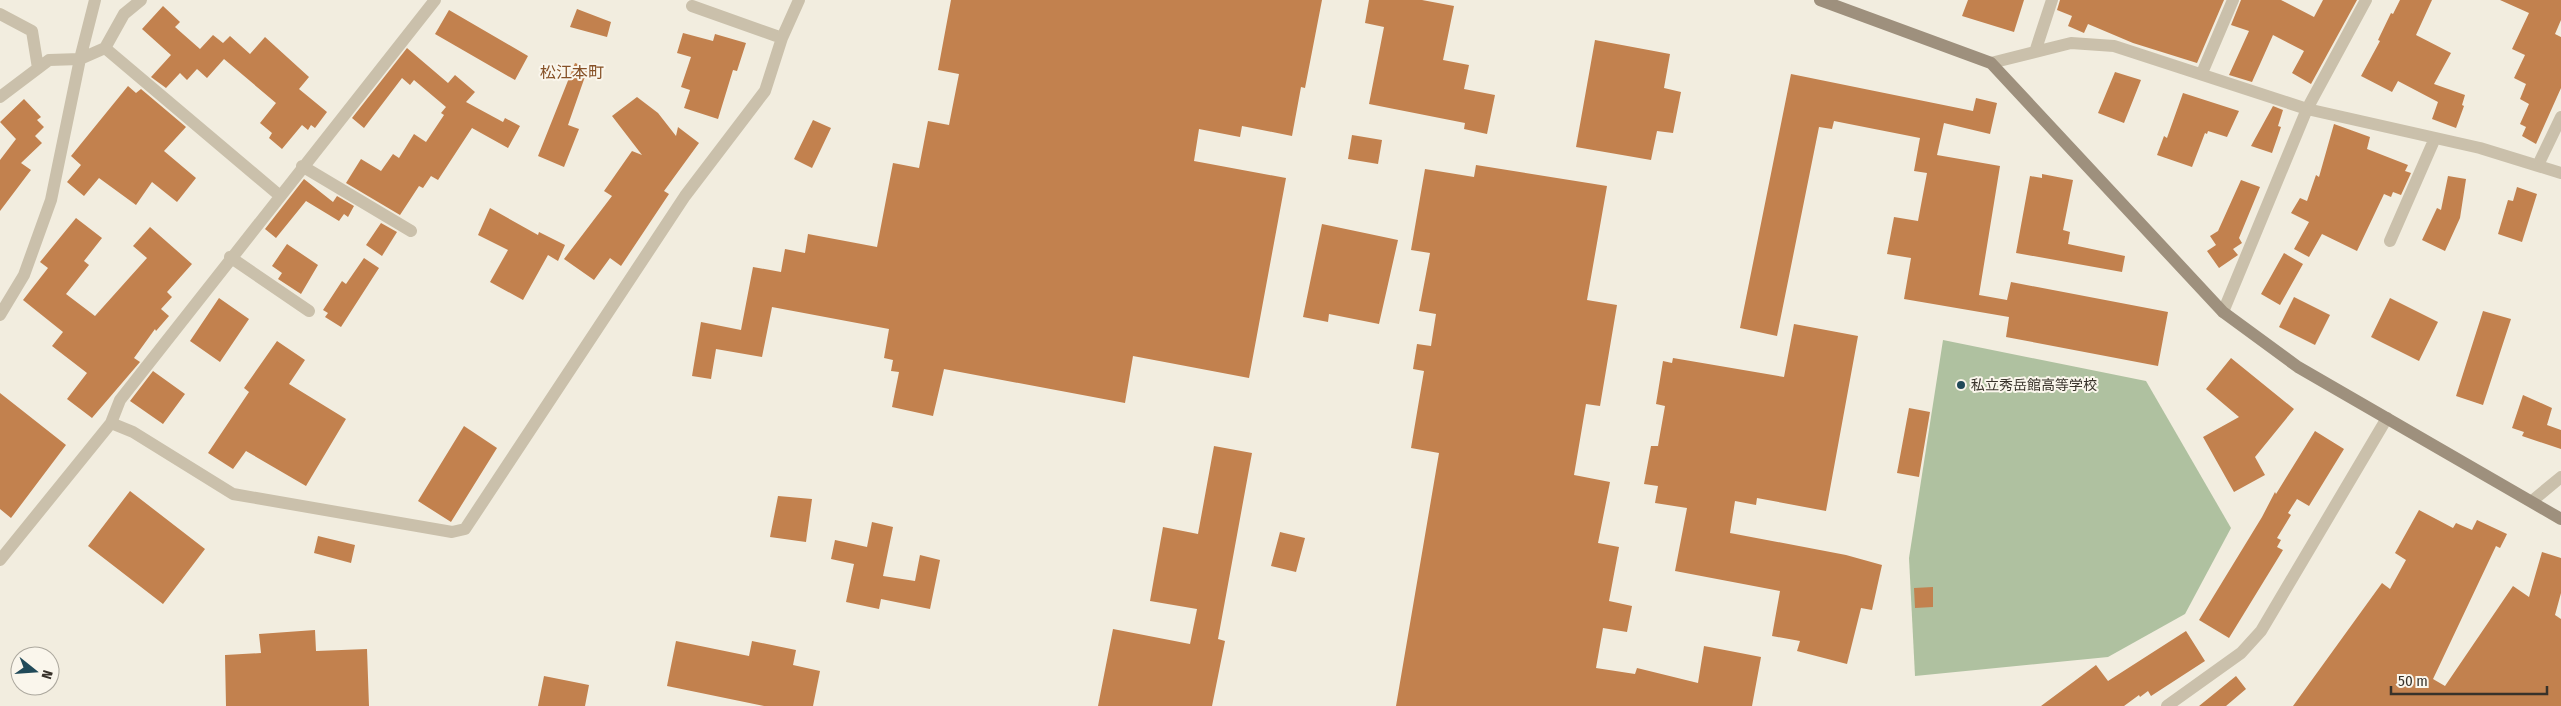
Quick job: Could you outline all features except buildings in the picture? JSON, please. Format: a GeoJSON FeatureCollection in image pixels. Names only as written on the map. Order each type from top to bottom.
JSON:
{"type":"FeatureCollection","features":[{"type":"Feature","properties":{"kind":"street"},"geometry":{"type":"LineString","coordinates":[[0,315],[24,275],[51,200],[80,59],[95,0]]}},
{"type":"Feature","properties":{"kind":"street"},"geometry":{"type":"LineString","coordinates":[[0,97],[49,60],[80,59],[105,48],[124,14],[140,0]]}},
{"type":"Feature","properties":{"kind":"street"},"geometry":{"type":"LineString","coordinates":[[0,560],[111,423],[120,400],[230,257],[434,0]]}},
{"type":"Feature","properties":{"kind":"street"},"geometry":{"type":"LineString","coordinates":[[111,423],[133,432],[233,494],[452,532],[465,529],[685,196],[765,90],[782,38],[799,0]]}},
{"type":"Feature","properties":{"kind":"street"},"geometry":{"type":"LineString","coordinates":[[1820,0],[1991,63],[2223,312],[2298,367],[2559,515]]}},
{"type":"Feature","properties":{"kind":"street"},"geometry":{"type":"LineString","coordinates":[[2035,52],[2052,0]]}},
{"type":"Feature","properties":{"kind":"street"},"geometry":{"type":"LineString","coordinates":[[2202,73],[2234,0]]}},
{"type":"Feature","properties":{"kind":"street"},"geometry":{"type":"LineString","coordinates":[[2223,312],[2307,109],[2366,0]]}},
{"type":"Feature","properties":{"kind":"street"},"geometry":{"type":"LineString","coordinates":[[692,6],[782,38]]}},
{"type":"Feature","properties":{"kind":"street"},"geometry":{"type":"LineString","coordinates":[[0,14],[32,31],[38,68]]}},
{"type":"Feature","properties":{"kind":"street"},"geometry":{"type":"LineString","coordinates":[[1991,63],[2071,43],[2114,46],[2202,73],[2307,109],[2480,148],[2561,173]]}},
{"type":"Feature","properties":{"kind":"street"},"geometry":{"type":"LineString","coordinates":[[105,48],[279,195]]}},
{"type":"Feature","properties":{"kind":"street"},"geometry":{"type":"LineString","coordinates":[[2538,166],[2561,117]]}},
{"type":"Feature","properties":{"kind":"street"},"geometry":{"type":"LineString","coordinates":[[2390,241],[2435,138]]}},
{"type":"Feature","properties":{"kind":"street"},"geometry":{"type":"LineString","coordinates":[[302,166],[411,231]]}},
{"type":"Feature","properties":{"kind":"street"},"geometry":{"type":"LineString","coordinates":[[230,257],[309,310]]}},
{"type":"Feature","properties":{"kind":"street"},"geometry":{"type":"LineString","coordinates":[[2167,706],[2241,653],[2261,632],[2387,418]]}},
{"type":"Feature","properties":{"kind":"street"},"geometry":{"type":"LineString","coordinates":[[2532,501],[2561,477]]}},
{"type":"Feature","properties":{"kind":"green space"},"geometry":{"type":"Polygon","coordinates":[[[1943,340],[2146,381],[2231,528],[2185,614],[2108,657],[1915,676],[1909,558],[1943,340]]]}},
{"type":"Feature","properties":{"kind":"place","name":"私立秀岳館高等学校"},"geometry":{"type":"Point","coordinates":[1961,385]}},
{"type":"Feature","properties":{"kind":"district","name":"松江本町"},"geometry":{"type":"Point","coordinates":[572,72]}}]}
